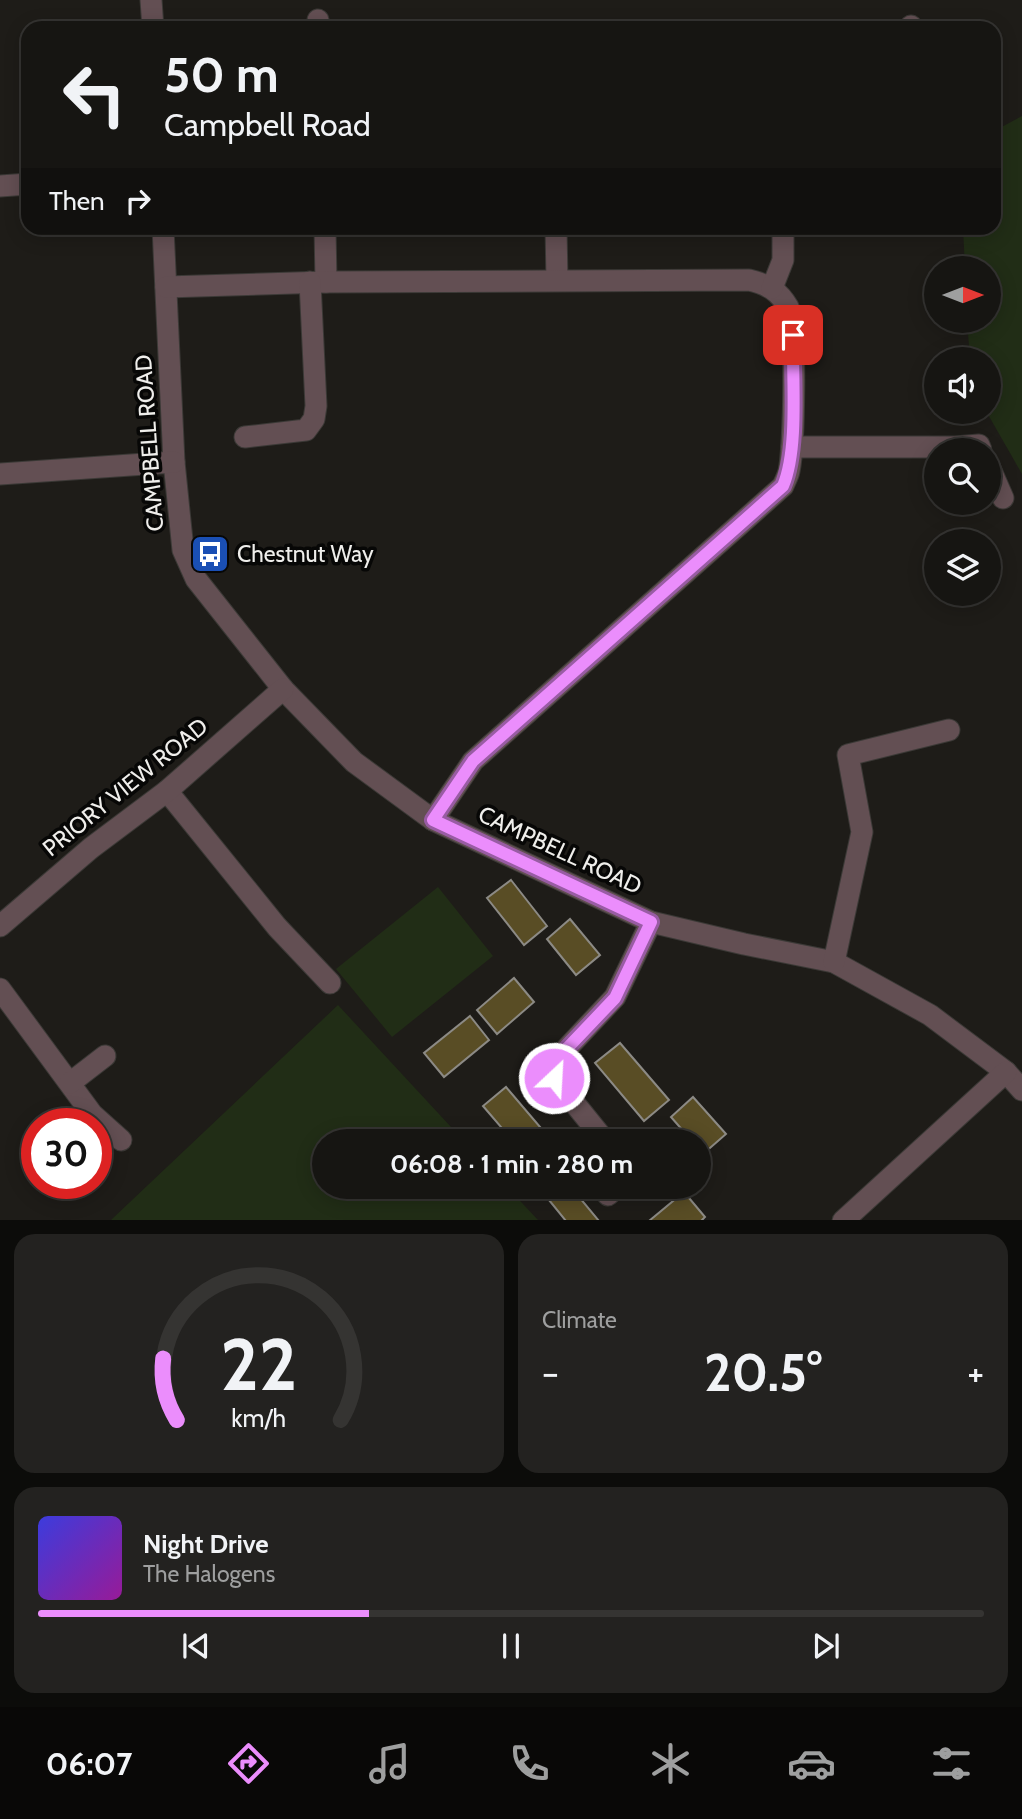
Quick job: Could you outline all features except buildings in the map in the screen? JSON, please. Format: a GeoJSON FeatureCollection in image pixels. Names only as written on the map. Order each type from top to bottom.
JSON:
{"type":"FeatureCollection","features":[{"type":"Feature","properties":{"kind":"street"},"geometry":{"type":"LineString","coordinates":[[151,0],[152,21]]}},
{"type":"Feature","properties":{"kind":"street"},"geometry":{"type":"LineString","coordinates":[[0,186],[21,184]]}},
{"type":"Feature","properties":{"kind":"street","name":"CAMPBELL ROAD"},"geometry":{"type":"LineString","coordinates":[[163,235],[173,462],[183,550],[196,579],[283,689],[354,762],[433,820],[651,922],[834,962],[930,1015],[1006,1072],[1022,1090]]}},
{"type":"Feature","properties":{"kind":"street"},"geometry":{"type":"LineString","coordinates":[[245,437],[306,430],[314,419],[318,282],[325,235]]}},
{"type":"Feature","properties":{"kind":"street"},"geometry":{"type":"LineString","coordinates":[[556,235],[557,280]]}},
{"type":"Feature","properties":{"kind":"street"},"geometry":{"type":"LineString","coordinates":[[772,288],[783,260],[783,235]]}},
{"type":"Feature","properties":{"kind":"street"},"geometry":{"type":"LineString","coordinates":[[166,287],[318,282],[750,280],[772,288],[789,310],[793,335],[792,447],[789,472],[783,486],[473,761],[433,820]]}},
{"type":"Feature","properties":{"kind":"street"},"geometry":{"type":"LineString","coordinates":[[792,447],[924,447]]}},
{"type":"Feature","properties":{"kind":"street"},"geometry":{"type":"LineString","coordinates":[[0,474],[173,462]]}},
{"type":"Feature","properties":{"kind":"street"},"geometry":{"type":"LineString","coordinates":[[1001,493],[1003,498]]}},
{"type":"Feature","properties":{"kind":"street","name":"PRIORY VIEW ROAD"},"geometry":{"type":"LineString","coordinates":[[0,926],[91,848],[167,791],[283,689]]}},
{"type":"Feature","properties":{"kind":"street"},"geometry":{"type":"LineString","coordinates":[[834,962],[862,832],[848,755],[949,730]]}},
{"type":"Feature","properties":{"kind":"street"},"geometry":{"type":"LineString","coordinates":[[167,791],[277,928],[330,983]]}},
{"type":"Feature","properties":{"kind":"street"},"geometry":{"type":"LineString","coordinates":[[595,1129],[554,1078],[556,1060],[615,998],[651,922]]}},
{"type":"Feature","properties":{"kind":"street"},"geometry":{"type":"LineString","coordinates":[[0,989],[92,1114],[121,1140]]}},
{"type":"Feature","properties":{"kind":"street"},"geometry":{"type":"LineString","coordinates":[[69,1083],[105,1056]]}},
{"type":"Feature","properties":{"kind":"street"},"geometry":{"type":"LineString","coordinates":[[851,1218],[1006,1072]]}},
{"type":"Feature","properties":{"kind":"green space"},"geometry":{"type":"Polygon","coordinates":[[[1022,116],[1022,474],[993,424],[1001,424],[1001,347],[969,347],[968,333],[1001,333],[1001,256],[964,256],[963,235],[1001,235],[1001,127],[1022,116]]]}},
{"type":"Feature","properties":{"kind":"green space"},"geometry":{"type":"Polygon","coordinates":[[[438,887],[493,956],[392,1037],[336,969],[438,887]]]}},
{"type":"Feature","properties":{"kind":"green space"},"geometry":{"type":"Polygon","coordinates":[[[338,1005],[453,1129],[312,1129],[312,1199],[518,1199],[538,1220],[111,1220],[338,1005]]]}},
{"type":"Feature","properties":{"kind":"place","name":"Chestnut Way"},"geometry":{"type":"Point","coordinates":[210,554]}},
{"type":"Feature","properties":{"kind":"route"},"geometry":{"type":"LineString","coordinates":[[554,1078],[556,1060],[615,998],[651,922],[433,820],[473,761],[783,486],[789,472],[792,447],[793,335]]}}]}
